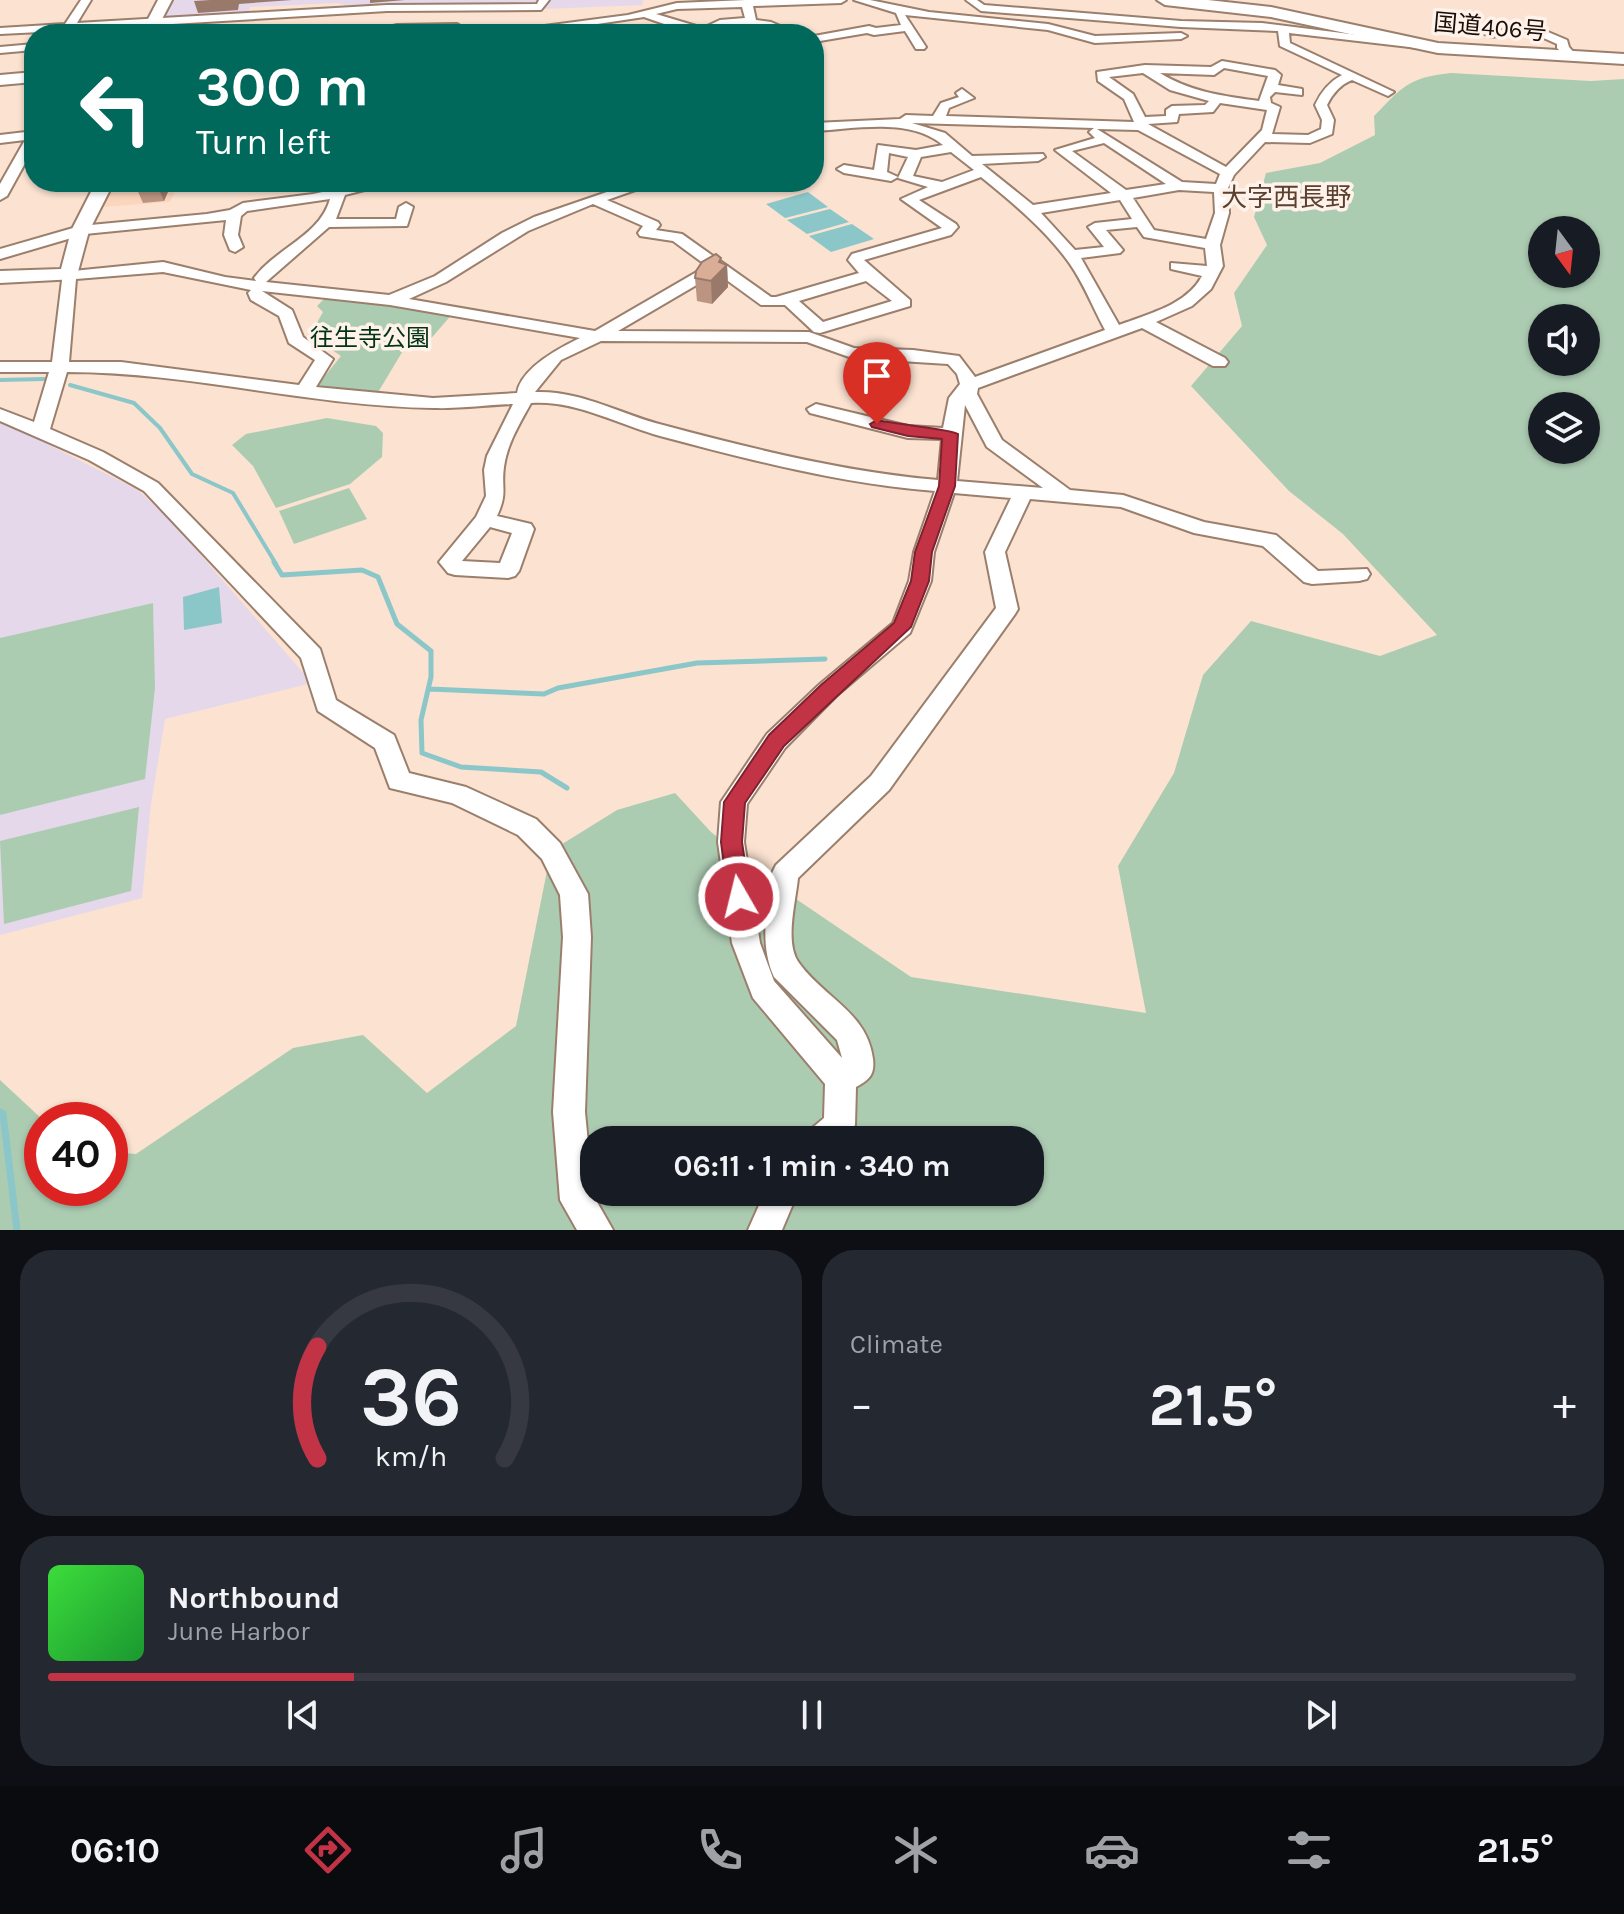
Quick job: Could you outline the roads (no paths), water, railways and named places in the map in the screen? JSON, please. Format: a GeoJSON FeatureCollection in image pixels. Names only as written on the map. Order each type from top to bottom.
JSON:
{"type":"FeatureCollection","features":[{"type":"Feature","properties":{"kind":"highway","name":"国道406号"},"geometry":{"type":"LineString","coordinates":[[1175,1],[1271,12],[1418,45],[1624,59]]}},
{"type":"Feature","properties":{"kind":"main road"},"geometry":{"type":"LineString","coordinates":[[155,24],[165,0]]}},
{"type":"Feature","properties":{"kind":"main road"},"geometry":{"type":"LineString","coordinates":[[0,80],[24,78]]}},
{"type":"Feature","properties":{"kind":"main road"},"geometry":{"type":"LineString","coordinates":[[2,277],[69,275],[80,230],[100,192]]}},
{"type":"Feature","properties":{"kind":"street"},"geometry":{"type":"LineString","coordinates":[[71,24],[86,0]]}},
{"type":"Feature","properties":{"kind":"street"},"geometry":{"type":"LineString","coordinates":[[618,24],[677,6],[718,2],[841,0]]}},
{"type":"Feature","properties":{"kind":"street"},"geometry":{"type":"LineString","coordinates":[[859,0],[948,19],[1051,27],[1081,38],[1098,40],[1207,35],[1231,31],[1238,26]]}},
{"type":"Feature","properties":{"kind":"street"},"geometry":{"type":"LineString","coordinates":[[971,0],[981,8],[1238,26],[1418,45]]}},
{"type":"Feature","properties":{"kind":"street"},"geometry":{"type":"LineString","coordinates":[[181,24],[230,17],[542,3],[541,24]]}},
{"type":"Feature","properties":{"kind":"street"},"geometry":{"type":"LineString","coordinates":[[747,3],[749,21]]}},
{"type":"Feature","properties":{"kind":"street"},"geometry":{"type":"LineString","coordinates":[[387,8],[394,24]]}},
{"type":"Feature","properties":{"kind":"street"},"geometry":{"type":"LineString","coordinates":[[456,24],[470,8]]}},
{"type":"Feature","properties":{"kind":"street"},"geometry":{"type":"LineString","coordinates":[[843,27],[860,25],[859,20],[896,10]]}},
{"type":"Feature","properties":{"kind":"street"},"geometry":{"type":"LineString","coordinates":[[896,10],[920,47]]}},
{"type":"Feature","properties":{"kind":"street"},"geometry":{"type":"LineString","coordinates":[[644,14],[676,24]]}},
{"type":"Feature","properties":{"kind":"street"},"geometry":{"type":"LineString","coordinates":[[226,24],[230,17]]}},
{"type":"Feature","properties":{"kind":"street"},"geometry":{"type":"LineString","coordinates":[[718,24],[749,21],[759,24]]}},
{"type":"Feature","properties":{"kind":"street"},"geometry":{"type":"LineString","coordinates":[[1491,34],[1529,27],[1563,42],[1563,48],[1572,57]]}},
{"type":"Feature","properties":{"kind":"street"},"geometry":{"type":"LineString","coordinates":[[824,37],[869,29],[874,32],[906,28]]}},
{"type":"Feature","properties":{"kind":"street"},"geometry":{"type":"LineString","coordinates":[[1283,30],[1284,44],[1388,92]]}},
{"type":"Feature","properties":{"kind":"street"},"geometry":{"type":"LineString","coordinates":[[0,31],[24,31]]}},
{"type":"Feature","properties":{"kind":"street"},"geometry":{"type":"LineString","coordinates":[[0,50],[24,48]]}},
{"type":"Feature","properties":{"kind":"street"},"geometry":{"type":"LineString","coordinates":[[838,1126],[841,1079],[763,989],[746,943],[731,842],[734,802],[776,741],[828,690],[902,627],[920,581],[924,552],[947,486],[950,434],[958,398],[969,385],[1143,322],[1186,303],[1203,289],[1215,266],[1212,245],[1222,213],[1225,180],[1268,131],[1270,106],[1264,97],[1272,88],[1275,75],[1222,64],[1214,71],[1145,69],[1101,75],[1138,105],[1140,123],[1225,180]]}},
{"type":"Feature","properties":{"kind":"street"},"geometry":{"type":"LineString","coordinates":[[1145,69],[1174,87],[1217,99],[1270,106]]}},
{"type":"Feature","properties":{"kind":"street"},"geometry":{"type":"LineString","coordinates":[[1261,138],[1310,139],[1327,131],[1328,120],[1321,105],[1325,96],[1331,87],[1353,76]]}},
{"type":"Feature","properties":{"kind":"street"},"geometry":{"type":"LineString","coordinates":[[1272,88],[1298,92]]}},
{"type":"Feature","properties":{"kind":"street"},"geometry":{"type":"LineString","coordinates":[[939,119],[944,104],[968,98],[962,93]]}},
{"type":"Feature","properties":{"kind":"street"},"geometry":{"type":"LineString","coordinates":[[824,127],[899,123],[910,118],[1084,125],[1140,123],[1173,119],[1172,110],[1209,109],[1217,99]]}},
{"type":"Feature","properties":{"kind":"street"},"geometry":{"type":"LineString","coordinates":[[899,123],[949,142],[1030,210],[1070,255],[1114,332]]}},
{"type":"Feature","properties":{"kind":"street"},"geometry":{"type":"LineString","coordinates":[[1084,125],[1179,186]]}},
{"type":"Feature","properties":{"kind":"street"},"geometry":{"type":"LineString","coordinates":[[880,176],[883,148],[916,154],[979,134]]}},
{"type":"Feature","properties":{"kind":"street"},"geometry":{"type":"LineString","coordinates":[[0,139],[24,136]]}},
{"type":"Feature","properties":{"kind":"street"},"geometry":{"type":"LineString","coordinates":[[1106,139],[1062,150],[1125,196],[1149,234],[1212,245]]}},
{"type":"Feature","properties":{"kind":"street"},"geometry":{"type":"LineString","coordinates":[[905,178],[916,154]]}},
{"type":"Feature","properties":{"kind":"street"},"geometry":{"type":"LineString","coordinates":[[970,160],[1038,157]]}},
{"type":"Feature","properties":{"kind":"street"},"geometry":{"type":"LineString","coordinates":[[0,196],[24,163]]}},
{"type":"Feature","properties":{"kind":"street"},"geometry":{"type":"LineString","coordinates":[[844,169],[943,186]]}},
{"type":"Feature","properties":{"kind":"street"},"geometry":{"type":"LineString","coordinates":[[788,299],[820,328],[904,303],[869,275],[856,260],[857,257],[946,232],[951,227],[908,199],[982,172]]}},
{"type":"Feature","properties":{"kind":"street"},"geometry":{"type":"LineString","coordinates":[[1030,210],[1225,180]]}},
{"type":"Feature","properties":{"kind":"street"},"geometry":{"type":"LineString","coordinates":[[2,277],[2,253],[80,230],[234,214],[243,207],[267,199],[313,198],[335,192]]}},
{"type":"Feature","properties":{"kind":"street"},"geometry":{"type":"LineString","coordinates":[[304,391],[324,359],[295,339],[286,313],[259,286],[273,263],[333,214],[339,192]]}},
{"type":"Feature","properties":{"kind":"street"},"geometry":{"type":"LineString","coordinates":[[390,300],[430,286],[456,272],[509,234],[620,192]]}},
{"type":"Feature","properties":{"kind":"street"},"geometry":{"type":"LineString","coordinates":[[595,200],[653,225],[645,233],[677,237],[759,298],[777,302],[869,275]]}},
{"type":"Feature","properties":{"kind":"street"},"geometry":{"type":"LineString","coordinates":[[325,223],[402,223],[406,207]]}},
{"type":"Feature","properties":{"kind":"street"},"geometry":{"type":"LineString","coordinates":[[234,214],[231,235],[235,247]]}},
{"type":"Feature","properties":{"kind":"street"},"geometry":{"type":"LineString","coordinates":[[1070,255],[1115,250],[1095,227],[1141,222]]}},
{"type":"Feature","properties":{"kind":"street"},"geometry":{"type":"LineString","coordinates":[[485,519],[496,496],[494,470],[504,436],[526,396],[526,388],[555,356],[598,336],[719,266]]}},
{"type":"Feature","properties":{"kind":"street"},"geometry":{"type":"LineString","coordinates":[[1176,266],[1211,273]]}},
{"type":"Feature","properties":{"kind":"street"},"geometry":{"type":"LineString","coordinates":[[41,430],[60,365],[69,275],[163,267],[225,282],[390,300],[598,336],[809,337],[852,353],[953,360],[965,373],[968,394],[994,443],[1038,478],[1065,494]]}},
{"type":"Feature","properties":{"kind":"street"},"geometry":{"type":"LineString","coordinates":[[1143,322],[1219,362]]}},
{"type":"Feature","properties":{"kind":"street"},"geometry":{"type":"LineString","coordinates":[[0,367],[121,367],[304,391],[433,403],[560,396],[648,427],[741,452],[906,483],[1123,501],[1201,528],[1269,540],[1312,577],[1359,574]]}},
{"type":"Feature","properties":{"kind":"street"},"geometry":{"type":"LineString","coordinates":[[816,409],[908,432],[950,434]]}},
{"type":"Feature","properties":{"kind":"street"},"geometry":{"type":"LineString","coordinates":[[0,414],[41,430],[151,487],[312,655],[326,705],[385,742],[399,781],[457,794],[527,827],[551,851],[574,894],[577,937],[569,1112],[577,1200],[596,1230]]}},
{"type":"Feature","properties":{"kind":"street"},"geometry":{"type":"LineString","coordinates":[[841,1079],[859,1069],[856,1045],[848,1030],[784,968],[778,936],[785,873],[880,783],[1007,609],[995,552],[1024,491]]}},
{"type":"Feature","properties":{"kind":"street"},"geometry":{"type":"LineString","coordinates":[[765,1230],[776,1206]]}},
{"type":"Feature","properties":{"kind":"water"},"geometry":{"type":"Polygon","coordinates":[[[808,192],[828,207],[785,218],[766,204],[808,192]]]}},
{"type":"Feature","properties":{"kind":"water"},"geometry":{"type":"Polygon","coordinates":[[[830,209],[849,222],[807,234],[787,220],[830,209]]]}},
{"type":"Feature","properties":{"kind":"water"},"geometry":{"type":"Polygon","coordinates":[[[852,224],[874,239],[831,252],[809,236],[852,224]]]}},
{"type":"Feature","properties":{"kind":"water"},"geometry":{"type":"Polygon","coordinates":[[[219,587],[222,623],[184,630],[183,597],[219,587]]]}},
{"type":"Feature","properties":{"kind":"waterway"},"geometry":{"type":"LineString","coordinates":[[0,380],[44,379]]}},
{"type":"Feature","properties":{"kind":"waterway"},"geometry":{"type":"LineString","coordinates":[[70,385],[134,403],[160,428],[192,474],[233,493],[276,564]]}},
{"type":"Feature","properties":{"kind":"waterway"},"geometry":{"type":"LineString","coordinates":[[274,562],[282,575],[362,570],[378,577],[397,624],[431,651],[431,677],[421,720],[422,753],[461,767],[541,772],[567,788]]}},
{"type":"Feature","properties":{"kind":"waterway"},"geometry":{"type":"LineString","coordinates":[[430,689],[544,694],[558,688],[697,663],[825,659]]}},
{"type":"Feature","properties":{"kind":"waterway"},"geometry":{"type":"LineString","coordinates":[[0,1112],[3,1114],[17,1230]]}},
{"type":"Feature","properties":{"kind":"district","name":"大字西長野"},"geometry":{"type":"Point","coordinates":[1286,197]}},
{"type":"Feature","properties":{"kind":"park label","name":"往生寺公園"},"geometry":{"type":"Point","coordinates":[370,338]}}]}
